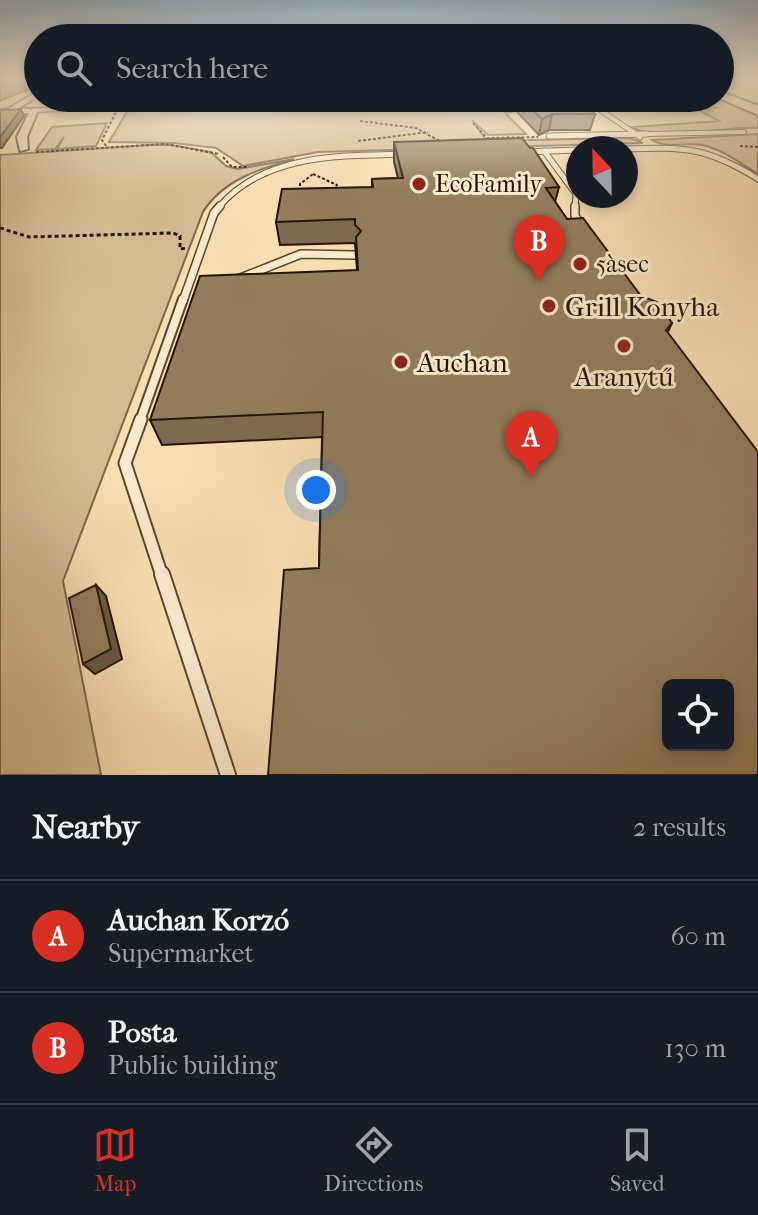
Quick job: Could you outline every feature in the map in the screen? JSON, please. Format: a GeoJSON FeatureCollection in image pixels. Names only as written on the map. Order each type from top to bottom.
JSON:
{"type":"FeatureCollection","features":[{"type":"Feature","properties":{"kind":"street"},"geometry":{"type":"LineString","coordinates":[[26,149],[22,137],[32,115]]}},
{"type":"Feature","properties":{"kind":"lane"},"geometry":{"type":"LineString","coordinates":[[607,115],[656,148]]}},
{"type":"Feature","properties":{"kind":"lane"},"geometry":{"type":"LineString","coordinates":[[638,136],[744,132]]}},
{"type":"Feature","properties":{"kind":"lane"},"geometry":{"type":"LineString","coordinates":[[549,136],[566,136]]}},
{"type":"Feature","properties":{"kind":"lane"},"geometry":{"type":"LineString","coordinates":[[638,149],[700,148],[734,162],[758,179]]}},
{"type":"Feature","properties":{"kind":"lane"},"geometry":{"type":"LineString","coordinates":[[514,152],[566,150]]}},
{"type":"Feature","properties":{"kind":"lane"},"geometry":{"type":"LineString","coordinates":[[544,151],[576,194],[575,216],[588,234]]}},
{"type":"Feature","properties":{"kind":"lane"},"geometry":{"type":"LineString","coordinates":[[228,775],[125,463],[191,294],[214,213],[225,196],[235,187],[261,175],[301,161],[341,156],[411,154]]}},
{"type":"Feature","properties":{"kind":"lane"},"geometry":{"type":"LineString","coordinates":[[233,281],[301,254],[355,255]]}},
{"type":"Feature","properties":{"kind":"path"},"geometry":{"type":"LineString","coordinates":[[109,147],[102,140],[114,115]]}},
{"type":"Feature","properties":{"kind":"path"},"geometry":{"type":"LineString","coordinates":[[360,121],[405,124],[428,132],[446,145]]}},
{"type":"Feature","properties":{"kind":"path"},"geometry":{"type":"LineString","coordinates":[[473,123],[487,138],[549,136]]}},
{"type":"Feature","properties":{"kind":"path"},"geometry":{"type":"LineString","coordinates":[[355,142],[428,132]]}},
{"type":"Feature","properties":{"kind":"path"},"geometry":{"type":"LineString","coordinates":[[26,149],[31,152],[170,144],[219,154]]}},
{"type":"Feature","properties":{"kind":"path"},"geometry":{"type":"LineString","coordinates":[[301,161],[313,174],[337,185],[322,192]]}},
{"type":"Feature","properties":{"kind":"path"},"geometry":{"type":"LineString","coordinates":[[306,193],[300,191],[300,184],[313,174]]}},
{"type":"Feature","properties":{"kind":"path"},"geometry":{"type":"LineString","coordinates":[[0,228],[29,237],[173,233],[180,236],[180,249],[202,248]]}},
{"type":"Feature","properties":{"kind":"shaded area"},"geometry":{"type":"Polygon","coordinates":[[[125,115],[507,115],[526,134],[488,135],[472,120],[487,141],[566,139],[566,145],[318,152],[243,166],[216,148],[174,143],[109,142],[125,115]]]}},
{"type":"Feature","properties":{"kind":"shaded area"},"geometry":{"type":"Polygon","coordinates":[[[708,115],[758,115],[758,128],[658,133],[632,127],[719,121],[708,115]]]}},
{"type":"Feature","properties":{"kind":"shaded area"},"geometry":{"type":"Polygon","coordinates":[[[107,123],[96,146],[57,149],[64,137],[55,149],[36,150],[52,127],[107,123]]]}},
{"type":"Feature","properties":{"kind":"shaded area"},"geometry":{"type":"Polygon","coordinates":[[[758,134],[758,174],[709,147],[663,144],[652,140],[758,134]]]}},
{"type":"Feature","properties":{"kind":"shaded area"},"geometry":{"type":"Polygon","coordinates":[[[172,145],[211,152],[226,166],[237,169],[294,159],[243,177],[221,192],[203,212],[63,581],[101,775],[0,775],[0,155],[172,145]]]}},
{"type":"Feature","properties":{"kind":"building"},"geometry":{"type":"Polygon","coordinates":[[[0,115],[16,115],[0,137],[0,115]]]}},
{"type":"Feature","properties":{"kind":"building"},"geometry":{"type":"Polygon","coordinates":[[[522,138],[533,148],[559,187],[546,188],[567,219],[583,218],[641,296],[657,302],[672,323],[666,330],[758,452],[758,775],[268,775],[284,570],[319,568],[323,412],[150,420],[200,276],[358,270],[356,237],[361,231],[355,225],[355,219],[276,222],[282,189],[373,187],[372,179],[403,178],[394,142],[522,138]]]}},
{"type":"Feature","properties":{"kind":"building"},"geometry":{"type":"Polygon","coordinates":[[[96,585],[111,649],[83,664],[69,598],[96,585]]]}},
{"type":"Feature","properties":{"kind":"place","name":"EcoFamily"},"geometry":{"type":"Point","coordinates":[419,184]}},
{"type":"Feature","properties":{"kind":"place","name":"5àsec"},"geometry":{"type":"Point","coordinates":[580,264]}},
{"type":"Feature","properties":{"kind":"place","name":"Posta"},"geometry":{"type":"Point","coordinates":[539,281]}},
{"type":"Feature","properties":{"kind":"place","name":"Grill Konyha"},"geometry":{"type":"Point","coordinates":[549,306]}},
{"type":"Feature","properties":{"kind":"place","name":"Aranytű"},"geometry":{"type":"Point","coordinates":[624,346]}},
{"type":"Feature","properties":{"kind":"place","name":"Auchan"},"geometry":{"type":"Point","coordinates":[401,362]}},
{"type":"Feature","properties":{"kind":"place","name":"Auchan Korzó"},"geometry":{"type":"Point","coordinates":[531,477]}}]}
